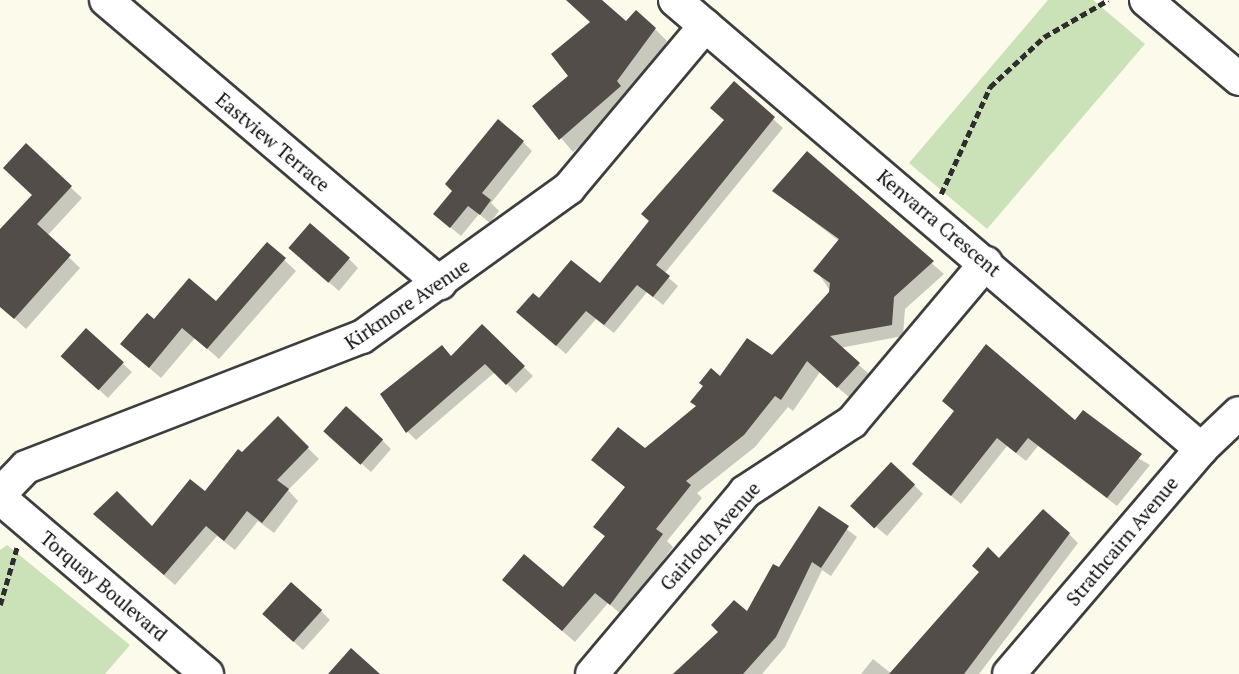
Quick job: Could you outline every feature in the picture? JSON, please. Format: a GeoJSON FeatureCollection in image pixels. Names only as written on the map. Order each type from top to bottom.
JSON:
{"type":"FeatureCollection","features":[{"type":"Feature","properties":{"kind":"street","name":"Eastview Terrace"},"geometry":{"type":"LineString","coordinates":[[106,0],[440,283]]}},
{"type":"Feature","properties":{"kind":"street","name":"Kenvarra Crescent"},"geometry":{"type":"LineString","coordinates":[[675,0],[1201,449]]}},
{"type":"Feature","properties":{"kind":"street"},"geometry":{"type":"LineString","coordinates":[[1146,0],[1239,79]]}},
{"type":"Feature","properties":{"kind":"street","name":"Kirkmore Avenue"},"geometry":{"type":"LineString","coordinates":[[0,496],[26,467],[325,356],[440,283],[569,188],[705,26]]}},
{"type":"Feature","properties":{"kind":"street","name":"Gairloch Avenue"},"geometry":{"type":"LineString","coordinates":[[592,674],[745,492],[852,422],[986,263]]}},
{"type":"Feature","properties":{"kind":"street","name":"Strathcairn Avenue"},"geometry":{"type":"LineString","coordinates":[[1009,674],[1201,449],[1239,413]]}},
{"type":"Feature","properties":{"kind":"street","name":"Torquay Boulevard"},"geometry":{"type":"LineString","coordinates":[[0,496],[207,674]]}},
{"type":"Feature","properties":{"kind":"path"},"geometry":{"type":"LineString","coordinates":[[931,216],[990,88],[1044,37],[1108,0]]}},
{"type":"Feature","properties":{"kind":"path"},"geometry":{"type":"LineString","coordinates":[[0,605],[25,520]]}},
{"type":"Feature","properties":{"kind":"green space"},"geometry":{"type":"Polygon","coordinates":[[[1048,0],[1093,0],[1145,44],[987,229],[909,163],[1048,0]]]}},
{"type":"Feature","properties":{"kind":"green space"},"geometry":{"type":"Polygon","coordinates":[[[7,545],[130,645],[105,674],[0,674],[0,550],[7,545]]]}},
{"type":"Feature","properties":{"kind":"building"},"geometry":{"type":"Polygon","coordinates":[[[566,0],[602,0],[626,21],[636,10],[656,28],[617,81],[621,86],[559,140],[532,106],[568,76],[551,54],[590,22],[566,0]]]}},
{"type":"Feature","properties":{"kind":"building"},"geometry":{"type":"Polygon","coordinates":[[[734,81],[775,117],[656,265],[670,276],[653,297],[637,285],[604,325],[586,311],[556,346],[516,312],[533,293],[539,298],[571,260],[600,283],[649,221],[641,214],[724,120],[710,108],[734,81]]]}},
{"type":"Feature","properties":{"kind":"building"},"geometry":{"type":"Polygon","coordinates":[[[498,119],[524,141],[482,193],[491,200],[480,215],[468,206],[450,228],[433,214],[452,191],[445,184],[498,119]]]}},
{"type":"Feature","properties":{"kind":"building"},"geometry":{"type":"Polygon","coordinates":[[[26,143],[72,186],[37,224],[71,255],[14,319],[0,307],[0,229],[32,195],[3,168],[26,143]]]}},
{"type":"Feature","properties":{"kind":"building"},"geometry":{"type":"Polygon","coordinates":[[[807,151],[934,261],[894,297],[892,325],[830,336],[860,363],[837,388],[807,361],[781,400],[775,396],[744,435],[686,481],[691,485],[656,529],[663,534],[610,605],[595,593],[562,631],[502,580],[524,554],[563,587],[605,536],[593,527],[625,487],[591,460],[618,427],[645,448],[696,406],[690,402],[703,386],[699,383],[711,368],[720,376],[747,338],[772,355],[829,292],[830,283],[813,271],[839,239],[772,191],[807,151]]]}},
{"type":"Feature","properties":{"kind":"building"},"geometry":{"type":"Polygon","coordinates":[[[310,223],[350,258],[328,283],[288,248],[310,223]]]}},
{"type":"Feature","properties":{"kind":"building"},"geometry":{"type":"Polygon","coordinates":[[[267,242],[286,258],[207,349],[182,328],[149,368],[120,344],[147,313],[154,319],[189,278],[216,301],[267,242]]]}},
{"type":"Feature","properties":{"kind":"building"},"geometry":{"type":"Polygon","coordinates":[[[482,324],[525,366],[506,385],[485,364],[406,433],[380,394],[442,345],[451,356],[482,324]]]}},
{"type":"Feature","properties":{"kind":"building"},"geometry":{"type":"Polygon","coordinates":[[[86,328],[124,362],[98,390],[61,356],[86,328]]]}},
{"type":"Feature","properties":{"kind":"building"},"geometry":{"type":"Polygon","coordinates":[[[986,344],[1075,420],[1083,410],[1142,454],[1107,498],[1028,438],[1016,453],[997,438],[951,496],[912,464],[954,411],[942,401],[986,344]]]}},
{"type":"Feature","properties":{"kind":"building"},"geometry":{"type":"Polygon","coordinates":[[[346,406],[383,439],[360,465],[323,431],[346,406]]]}},
{"type":"Feature","properties":{"kind":"building"},"geometry":{"type":"Polygon","coordinates":[[[278,416],[309,447],[277,480],[289,489],[262,523],[247,511],[224,541],[206,526],[164,575],[93,514],[117,491],[152,526],[190,479],[205,491],[238,449],[242,452],[278,416]]]}},
{"type":"Feature","properties":{"kind":"building"},"geometry":{"type":"Polygon","coordinates":[[[891,462],[915,485],[874,528],[850,506],[891,462]]]}},
{"type":"Feature","properties":{"kind":"building"},"geometry":{"type":"Polygon","coordinates":[[[819,506],[849,526],[821,568],[812,562],[776,637],[743,674],[673,674],[718,632],[711,625],[734,600],[747,611],[773,564],[779,567],[819,506]]]}},
{"type":"Feature","properties":{"kind":"building"},"geometry":{"type":"Polygon","coordinates":[[[1043,509],[1070,533],[964,674],[889,674],[979,572],[972,566],[988,547],[999,558],[1043,509]]]}},
{"type":"Feature","properties":{"kind":"building"},"geometry":{"type":"Polygon","coordinates":[[[291,582],[322,610],[293,642],[262,614],[291,582]]]}},
{"type":"Feature","properties":{"kind":"building"},"geometry":{"type":"Polygon","coordinates":[[[351,648],[380,674],[328,674],[351,648]]]}}]}
